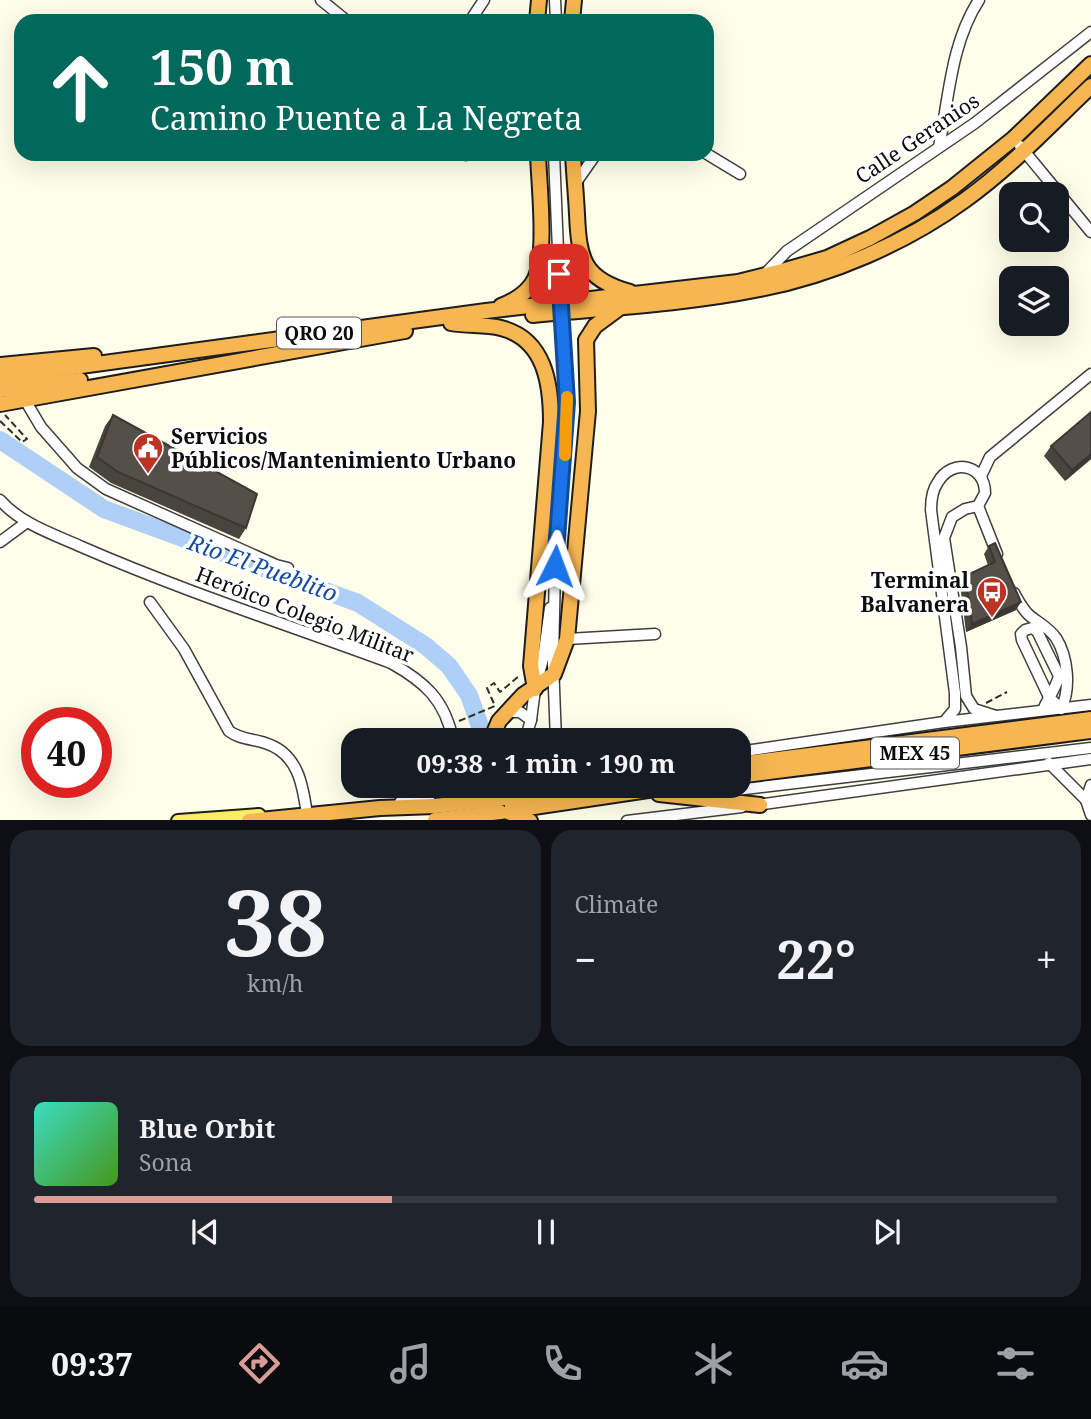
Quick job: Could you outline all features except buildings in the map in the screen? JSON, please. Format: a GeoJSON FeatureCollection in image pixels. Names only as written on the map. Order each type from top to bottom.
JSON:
{"type":"FeatureCollection","features":[{"type":"Feature","properties":{"kind":"highway","name":"QRO 20"},"geometry":{"type":"LineString","coordinates":[[0,377],[486,311],[738,282],[827,258],[870,239],[952,188],[1013,139],[1091,64]]}},
{"type":"Feature","properties":{"kind":"highway","name":"QRO 20"},"geometry":{"type":"LineString","coordinates":[[0,390],[265,354],[451,323],[626,306],[760,289],[810,276],[889,244],[963,202],[1024,151],[1091,86]]}},
{"type":"Feature","properties":{"kind":"highway"},"geometry":{"type":"LineString","coordinates":[[486,311],[513,301],[525,293],[536,278],[541,250],[538,161]]}},
{"type":"Feature","properties":{"kind":"highway"},"geometry":{"type":"LineString","coordinates":[[573,161],[578,240],[584,262],[600,280],[638,294]]}},
{"type":"Feature","properties":{"kind":"highway"},"geometry":{"type":"LineString","coordinates":[[496,728],[499,721],[523,695],[554,674],[567,639],[588,411],[586,340],[602,319],[626,306]]}},
{"type":"Feature","properties":{"kind":"highway"},"geometry":{"type":"LineString","coordinates":[[451,323],[490,326],[519,334],[538,355],[550,385],[551,422],[531,666],[534,689]]}},
{"type":"Feature","properties":{"kind":"highway"},"geometry":{"type":"LineString","coordinates":[[0,365],[34,360],[204,348]]}},
{"type":"Feature","properties":{"kind":"highway"},"geometry":{"type":"LineString","coordinates":[[0,407],[265,354]]}},
{"type":"Feature","properties":{"kind":"highway","name":"MEX 45"},"geometry":{"type":"LineString","coordinates":[[751,762],[1091,719]]}},
{"type":"Feature","properties":{"kind":"highway","name":"MEX 45"},"geometry":{"type":"LineString","coordinates":[[751,774],[1091,731]]}},
{"type":"Feature","properties":{"kind":"highway"},"geometry":{"type":"LineString","coordinates":[[484,798],[487,820]]}},
{"type":"Feature","properties":{"kind":"highway"},"geometry":{"type":"LineString","coordinates":[[503,807],[542,798]]}},
{"type":"Feature","properties":{"kind":"highway"},"geometry":{"type":"LineString","coordinates":[[258,820],[380,808],[438,799],[503,807],[581,798]]}},
{"type":"Feature","properties":{"kind":"highway"},"geometry":{"type":"LineString","coordinates":[[717,798],[760,805]]}},
{"type":"Feature","properties":{"kind":"highway"},"geometry":{"type":"LineString","coordinates":[[428,820],[438,799]]}},
{"type":"Feature","properties":{"kind":"highway"},"geometry":{"type":"LineString","coordinates":[[503,807],[528,820]]}},
{"type":"Feature","properties":{"kind":"main road"},"geometry":{"type":"LineString","coordinates":[[188,820],[282,813],[301,815]]}},
{"type":"Feature","properties":{"kind":"street"},"geometry":{"type":"LineString","coordinates":[[321,0],[338,14]]}},
{"type":"Feature","properties":{"kind":"street"},"geometry":{"type":"LineString","coordinates":[[939,146],[956,50],[970,14],[979,0]]}},
{"type":"Feature","properties":{"kind":"street","name":"Calle Geranios"},"geometry":{"type":"LineString","coordinates":[[764,275],[787,251],[975,123],[1091,32]]}},
{"type":"Feature","properties":{"kind":"street"},"geometry":{"type":"LineString","coordinates":[[1013,139],[1091,232]]}},
{"type":"Feature","properties":{"kind":"street"},"geometry":{"type":"LineString","coordinates":[[714,157],[740,174]]}},
{"type":"Feature","properties":{"kind":"street"},"geometry":{"type":"LineString","coordinates":[[554,161],[567,402],[555,566],[556,728]]}},
{"type":"Feature","properties":{"kind":"street"},"geometry":{"type":"LineString","coordinates":[[575,184],[591,161]]}},
{"type":"Feature","properties":{"kind":"street"},"geometry":{"type":"LineString","coordinates":[[996,716],[974,709],[966,696],[944,538],[951,517],[965,509],[978,506],[985,493],[981,476],[990,457],[1090,378]]}},
{"type":"Feature","properties":{"kind":"street"},"geometry":{"type":"LineString","coordinates":[[25,400],[41,427],[77,468],[106,489],[288,568]]}},
{"type":"Feature","properties":{"kind":"street"},"geometry":{"type":"LineString","coordinates":[[944,722],[955,709],[955,693],[933,535],[931,502],[937,483],[949,470],[967,466],[981,476]]}},
{"type":"Feature","properties":{"kind":"street","name":"Heróico Colegio Militar"},"geometry":{"type":"LineString","coordinates":[[0,500],[10,511],[27,522],[162,580],[391,663],[418,678],[432,693],[447,728]]}},
{"type":"Feature","properties":{"kind":"street"},"geometry":{"type":"LineString","coordinates":[[978,506],[1000,562]]}},
{"type":"Feature","properties":{"kind":"street"},"geometry":{"type":"LineString","coordinates":[[0,542],[27,522]]}},
{"type":"Feature","properties":{"kind":"street"},"geometry":{"type":"LineString","coordinates":[[529,728],[534,689],[542,659],[555,566]]}},
{"type":"Feature","properties":{"kind":"street"},"geometry":{"type":"LineString","coordinates":[[1010,583],[1024,610],[1056,638],[1066,670],[1067,692],[1061,709]]}},
{"type":"Feature","properties":{"kind":"street"},"geometry":{"type":"LineString","coordinates":[[150,602],[184,649],[229,731],[235,736],[268,743],[295,763],[301,815]]}},
{"type":"Feature","properties":{"kind":"street"},"geometry":{"type":"LineString","coordinates":[[1043,710],[1049,697],[1059,676],[1037,631],[1032,628],[1021,634],[1024,646],[1034,652],[1042,670],[1040,679],[1049,697],[1061,709]]}},
{"type":"Feature","properties":{"kind":"street"},"geometry":{"type":"LineString","coordinates":[[567,639],[655,634]]}},
{"type":"Feature","properties":{"kind":"street"},"geometry":{"type":"LineString","coordinates":[[1067,692],[1073,701],[1086,706]]}},
{"type":"Feature","properties":{"kind":"street"},"geometry":{"type":"LineString","coordinates":[[751,750],[944,722],[1086,706]]}},
{"type":"Feature","properties":{"kind":"street"},"geometry":{"type":"LineString","coordinates":[[508,712],[520,712],[531,720]]}},
{"type":"Feature","properties":{"kind":"street"},"geometry":{"type":"LineString","coordinates":[[751,789],[1091,748]]}},
{"type":"Feature","properties":{"kind":"street"},"geometry":{"type":"LineString","coordinates":[[1043,754],[1088,808]]}},
{"type":"Feature","properties":{"kind":"street"},"geometry":{"type":"LineString","coordinates":[[635,820],[1091,759]]}},
{"type":"Feature","properties":{"kind":"street"},"geometry":{"type":"LineString","coordinates":[[1088,808],[1091,785]]}},
{"type":"Feature","properties":{"kind":"street"},"geometry":{"type":"LineString","coordinates":[[459,798],[461,820]]}},
{"type":"Feature","properties":{"kind":"path"},"geometry":{"type":"LineString","coordinates":[[0,407],[27,439],[22,442],[0,421]]}},
{"type":"Feature","properties":{"kind":"path"},"geometry":{"type":"LineString","coordinates":[[458,721],[495,706],[487,688],[494,682],[500,692],[531,666]]}},
{"type":"Feature","properties":{"kind":"waterway","name":"Rio El Pueblito"},"geometry":{"type":"LineString","coordinates":[[0,440],[104,509],[358,603],[426,646],[449,666],[469,695],[481,728]]}},
{"type":"Feature","properties":{"kind":"slow traffic"},"geometry":{"type":"LineString","coordinates":[[565,455],[567,397]]}},
{"type":"Feature","properties":{"kind":"place","name":"Servicios Públicos/Mantenimiento Urbano"},"geometry":{"type":"Point","coordinates":[148,475]}},
{"type":"Feature","properties":{"kind":"place","name":"Terminal Balvanera"},"geometry":{"type":"Point","coordinates":[992,619]}},
{"type":"Feature","properties":{"kind":"route"},"geometry":{"type":"LineString","coordinates":[[555,566],[567,402],[559,274]]}}]}
